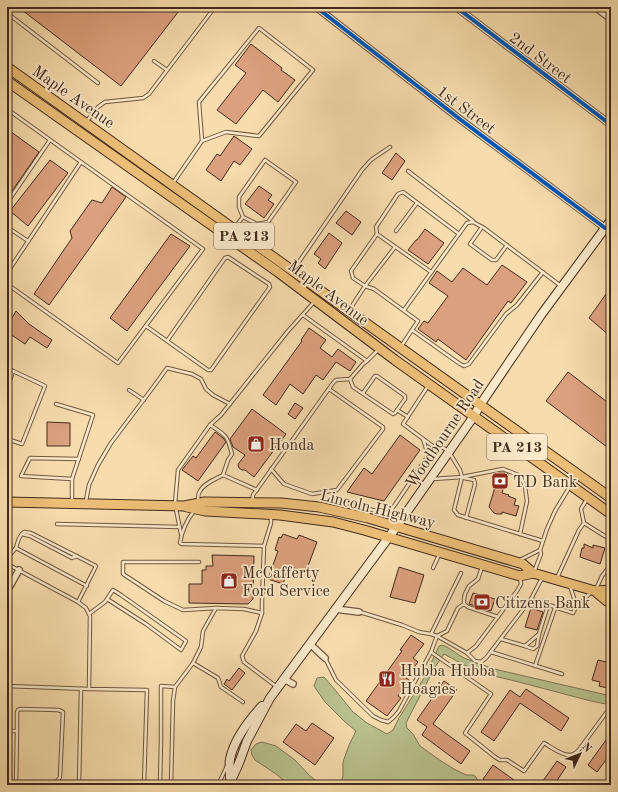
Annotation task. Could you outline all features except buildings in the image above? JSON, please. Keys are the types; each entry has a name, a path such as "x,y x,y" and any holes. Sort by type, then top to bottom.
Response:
{"main road":[{"name":"Maple Avenue","path":"7,67 611,498"},
{"name":"Maple Avenue","path":"7,81 241,246 316,300 380,349 611,514"},
{"name":"Woodbourne Road","path":"230,784 247,740 270,698 397,526 474,416 541,315 611,220"},
{"name":"Lincoln Highway","path":"7,502 180,506 197,506 205,502 252,502 281,503 319,507 352,514 371,514 397,526 523,564 533,573 593,591 611,603"},
{"name":"Lincoln Highway","path":"197,506 205,511 298,517 332,522 483,565 520,580 533,573"},
{"name":"Lincoln Highway","path":"593,591 611,590"},
{"name":"Woodbourne Road","path":"230,784 230,760 234,748 246,725 270,698"}],"street":[{"name":"1st Street","path":"316,7 321,9 461,120 605,228"},
{"name":"2nd Street","path":"456,7 611,125"},
{"path":"595,7 611,19"},
{"path":"10,586 20,570"},
{"path":"335,609 359,612"},
{"path":"310,644 325,658"},
{"path":"284,679 293,684"}],"lane":[{"path":"86,123 105,102 143,98 149,94 215,7"},
{"path":"7,13 98,83"},
{"path":"172,185 202,142 226,132 259,136 313,70 259,28 199,102 202,142"},
{"path":"154,61 167,70"},
{"path":"7,110 203,248 118,363 7,284"},
{"path":"7,203 50,140"},
{"path":"293,271 362,170 371,160 390,147"},
{"path":"265,160 296,182 268,222 257,224 243,217 239,207 239,197 265,160"},
{"path":"7,273 81,162"},
{"path":"408,171 473,222 507,245 562,287"},
{"path":"400,348 418,321 374,289 365,286 353,278 351,271 377,234 376,227 398,194 403,192 459,234"},
{"path":"396,232 417,203"},
{"path":"234,229 243,217"},
{"path":"404,310 467,223 473,222"},
{"path":"7,227 28,241"},
{"path":"482,227 470,244 486,256 492,260 496,260 507,245"},
{"path":"377,234 431,272"},
{"path":"348,311 395,246"},
{"path":"146,326 167,341 208,370 211,370 270,287 269,284 228,257 225,258 167,341"},
{"path":"412,330 464,366 469,364 506,314 518,305 543,272"},
{"path":"264,546 180,543 181,534 178,470 210,425 222,415 288,331 316,300"},
{"path":"304,314 368,361"},
{"path":"252,502 253,495 336,380 350,379 363,364 380,349"},
{"path":"7,368 45,386 22,444 7,438"},
{"path":"86,504 89,485 110,443 167,368 192,374 201,379 206,389 213,395 230,404"},
{"path":"7,389 14,371"},
{"path":"350,379 353,387 393,414 398,410 405,399 405,396 377,376 375,376 363,393"},
{"path":"429,384 403,424 434,447"},
{"path":"271,469 284,484 312,494 337,490 383,429 383,427 329,389"},
{"path":"129,390 144,400"},
{"path":"56,404 93,415 72,479 72,503"},
{"path":"398,410 408,417"},
{"path":"181,534 186,522 197,506 199,491 212,480 223,475 228,460 232,454 228,438 210,425"},
{"path":"422,439 428,456"},
{"path":"346,504 371,514 390,512 437,443 449,452 460,470 462,477 454,510 458,515 543,541"},
{"path":"72,479 21,476 30,458 79,459"},
{"path":"414,477 428,482 503,469 521,476 525,486 527,500 520,534"},
{"path":"223,475 257,490"},
{"path":"462,477 474,480 475,484 466,518"},
{"path":"533,573 541,554 540,550 547,529 555,511 571,485"},
{"path":"588,498 581,509 584,523 611,540"},
{"path":"271,515 271,523 264,546 262,613 256,630 242,656 244,662 277,688"},
{"path":"556,580 579,530 584,523"},
{"path":"57,524 180,527"},
{"path":"7,558 16,548 19,538 24,532 31,533 96,566 78,602"},
{"path":"16,548 87,586"},
{"path":"516,562 540,550"},
{"path":"433,568 440,552"},
{"path":"531,599 573,614 575,609 593,591 609,567 611,559"},
{"path":"199,562 123,562 123,574 164,601 183,610 216,608 244,609 262,613"},
{"path":"7,563 78,602 86,608 89,614 89,690"},
{"path":"464,604 465,594 469,586 478,579 483,565"},
{"path":"431,634 461,573"},
{"path":"359,612 402,625 419,632 437,636 467,653 475,661 481,662 491,652 531,599 543,576"},
{"path":"467,653 476,646 518,591 520,580"},
{"path":"569,584 574,598 573,606 575,609"},
{"path":"89,614 105,602 107,599 113,590 186,641 181,650 146,624 107,599"},
{"path":"464,604 468,607 498,617"},
{"path":"325,658 336,680 373,716 388,722 399,711 431,652 437,636 447,631 458,608 464,604"},
{"path":"501,639 533,649 537,646 548,605"},
{"path":"170,785 173,701 175,687 193,663 200,647 203,631 216,608"},
{"path":"536,666 555,608"},
{"path":"525,646 539,634"},
{"path":"431,652 491,694 465,733 495,757 500,760 508,760 524,771 544,743 556,751 568,755 574,754 578,751 609,709 611,709"},
{"path":"491,652 562,674"},
{"path":"193,663 218,678 221,687 243,702"},
{"path":"7,686 89,690 147,690 144,785"},
{"path":"160,785 161,686 175,687"},
{"path":"79,785 81,689"},
{"path":"16,785 17,712 21,709 58,710 63,712 60,777 55,785"},
{"path":"7,732 17,731"},
{"path":"218,785 230,760"}],"green space":[{"path":"442,645 464,658 494,669 611,696 611,705 477,672 444,654 435,667 406,723 407,728 413,734 420,746 454,769 466,775 473,775 476,777 480,785 340,785 343,776 343,762 356,731 325,702 314,686 317,678 324,677 353,712 367,723 387,734 393,730 424,678 439,646"},
{"path":"262,742 276,746 295,760 310,776 322,785 289,785 255,760 251,750 256,744"}],"cycle path":[{"path":"316,7 461,120 605,228"},
{"path":"456,7 611,125"}],"place":[{"name":"Honda","path":"256,444"},
{"name":"TD Bank","path":"500,481"},
{"name":"McCafferty Ford Service","path":"229,581"},
{"name":"Citizens Bank","path":"482,602"},
{"name":"Hubba Hubba Hoagies","path":"387,679"}]}
